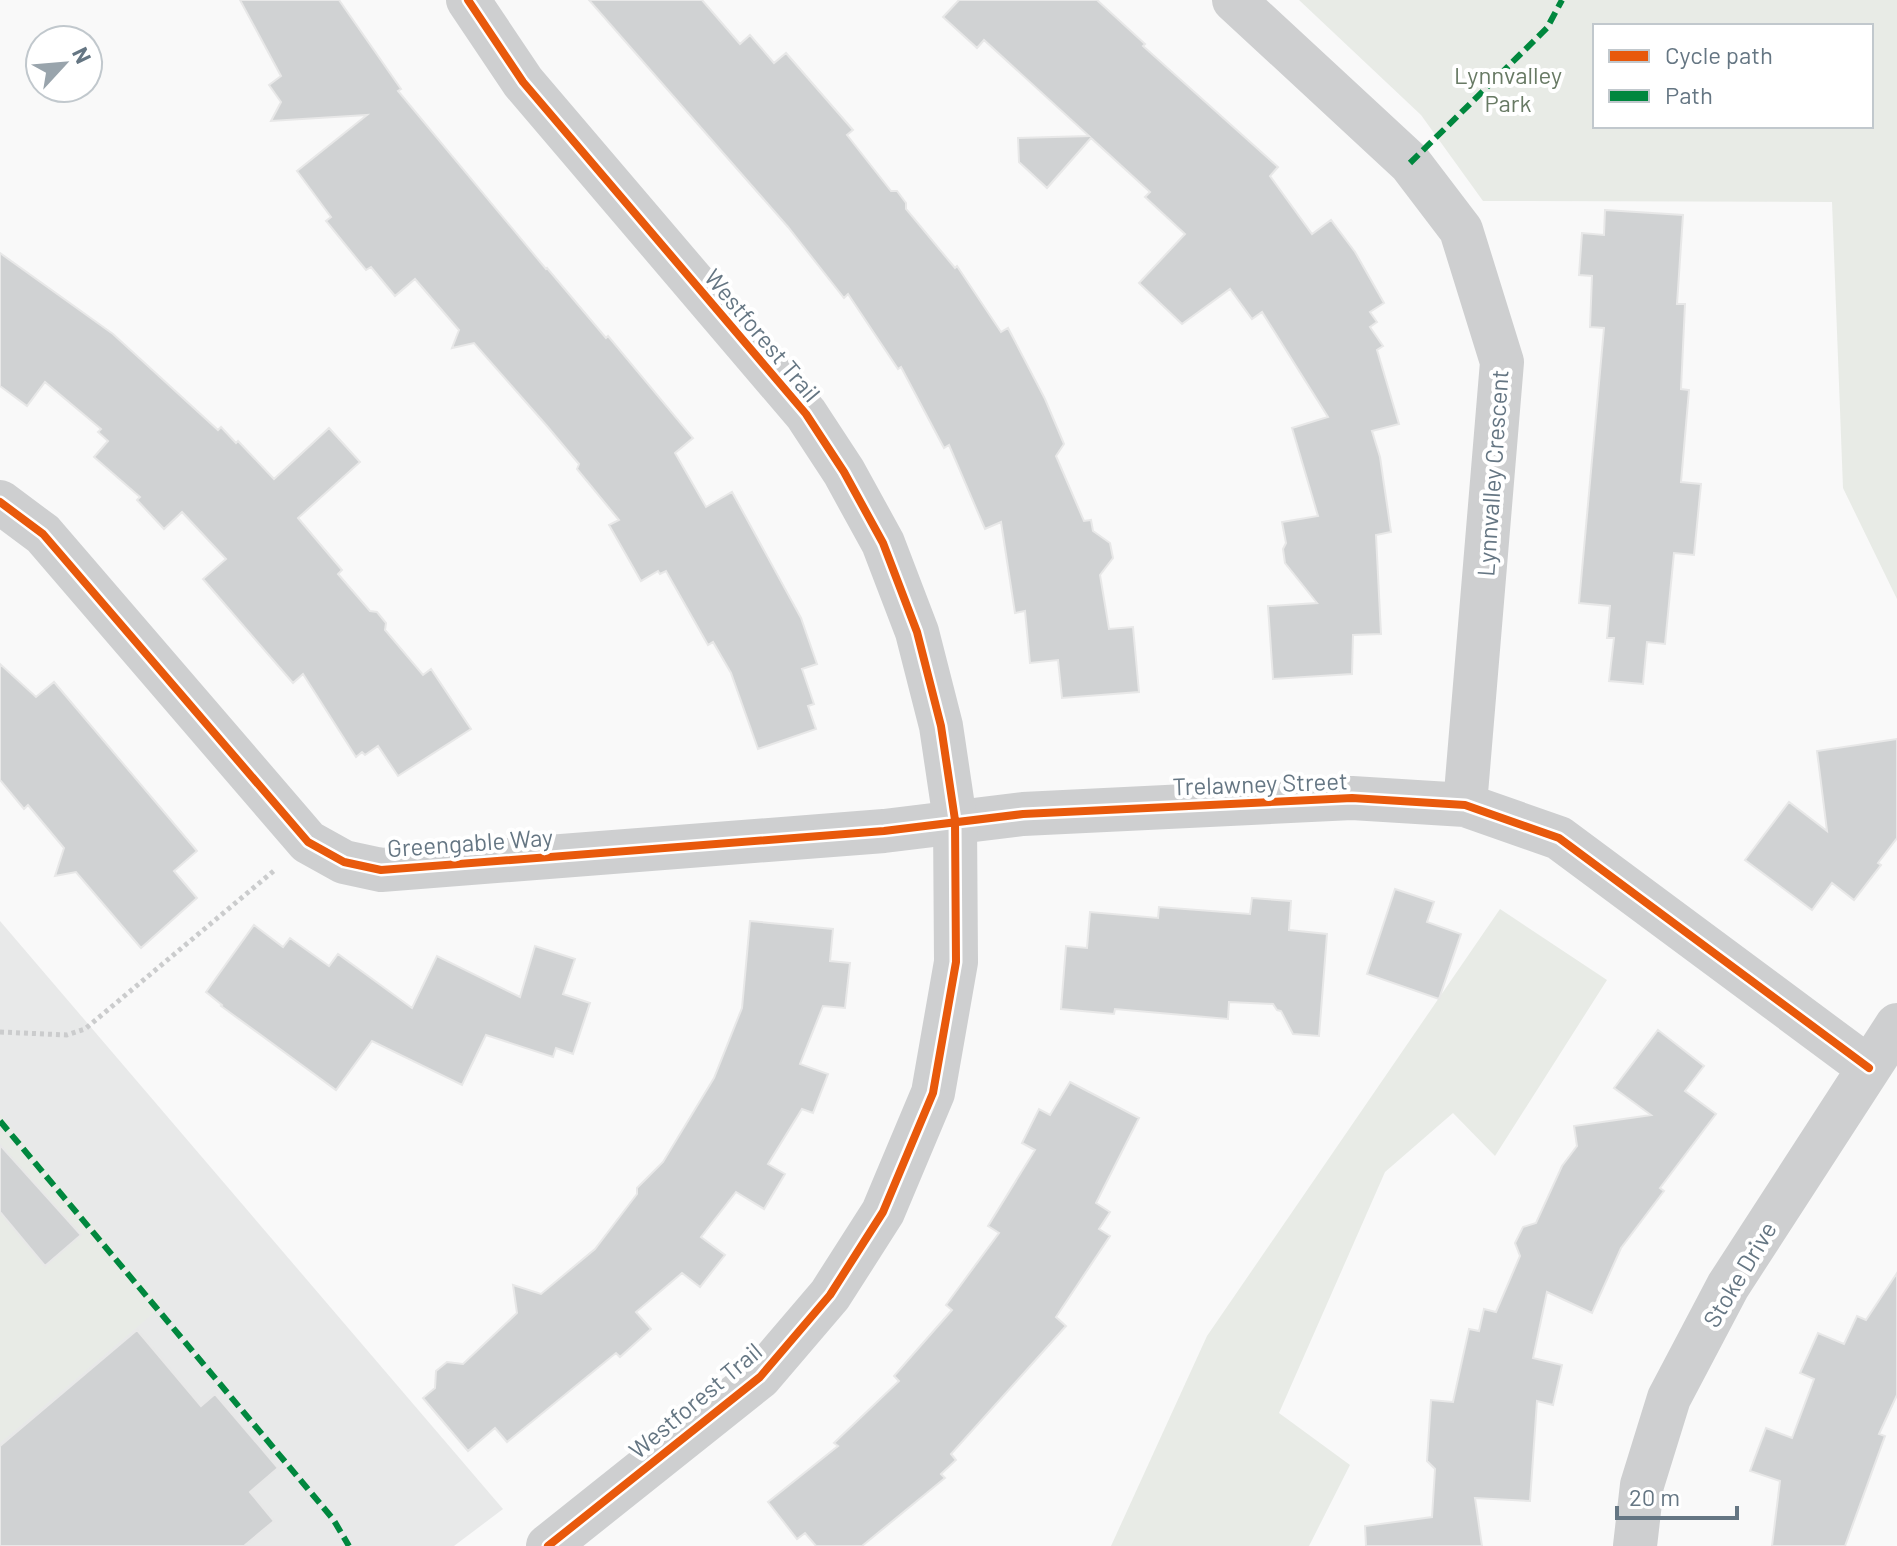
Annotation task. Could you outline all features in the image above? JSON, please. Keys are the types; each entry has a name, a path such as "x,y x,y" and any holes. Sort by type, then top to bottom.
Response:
{"street":[{"name":"Westforest Trail","path":"468,0 523,82 806,414 844,472 883,543 917,632 941,726 955,820 956,962 933,1093 883,1212 830,1295 760,1377 548,1546"},
{"name":"Lynnvalley Crescent","path":"1234,0 1410,163 1461,230 1502,362 1465,805"},
{"name":"Greengable Way","path":"0,502 43,534 308,842 344,862 381,870 884,831 955,820"},
{"name":"Trelawney Street","path":"955,820 1352,798 1465,805 1559,838 1869,1068"},
{"name":"Stoke Drive","path":"1635,1546 1642,1485 1669,1398 1728,1286 1897,1025"}],"path":[{"path":"0,1032 67,1035 85,1029 277,867"}],"shaded area":[{"path":"0,921 503,1509 454,1546 0,1546"}],"green space":[{"name":"Lynnvalley Park","path":"1299,0 1897,0 1897,599 1843,488 1832,202 1483,201 1421,115"},
{"path":"1500,909 1607,980 1495,1156 1453,1113 1385,1172 1279,1413 1350,1465 1309,1546 1111,1546 1207,1336"},
{"path":"0,1114 162,1306 0,1443"}],"building":[{"path":"240,0 339,0 401,89 398,91 546,269 606,338 608,336 693,438 675,453 706,507 732,492 801,618 817,664 802,669 814,704 808,706 816,729 758,749 731,673 713,642 708,645 666,571 660,574 658,571 641,581 609,525 619,520 577,469 579,464 474,343 452,348 459,330 415,279 395,296 371,267 366,270 326,221 331,217 297,171 367,115 271,121 281,102 269,85 281,76"},
{"path":"589,0 702,0 740,44 750,35 774,63 786,53 853,130 847,135 891,191 897,191 906,203 906,209 955,268 957,266 1001,332 1008,328 1045,399 1064,444 1056,456 1084,521 1091,520 1093,531 1110,543 1113,558 1100,575 1109,629 1133,627 1139,692 1062,698 1058,660 1030,663 1025,611 1015,613 1001,522 985,529 949,445 944,448 901,367 898,369 848,294 844,298 788,227"},
{"path":"959,0 1097,0 1145,44 1143,46 1278,167 1270,176 1312,234 1331,220 1355,252 1384,303 1370,312 1377,322 1370,327 1383,346 1377,350 1399,424 1372,431 1380,457 1391,532 1376,535 1381,634 1353,635 1352,674 1273,679 1268,606 1317,603 1285,563 1283,549 1286,543 1282,522 1318,516 1292,428 1328,417 1262,312 1252,319 1230,289 1182,324 1139,283 1185,234 1145,197 1150,192 1091,138 1047,188 1019,162 1018,138 1089,136 984,40 977,48 943,17"},
{"path":"1605,210 1683,215 1677,304 1685,304 1681,389 1689,390 1681,482 1701,484 1694,555 1674,553 1665,644 1647,642 1643,684 1609,681 1614,638 1607,638 1610,606 1579,603 1604,328 1590,327 1592,276 1579,275 1582,233 1604,235"},
{"path":"0,253 113,334 218,430 221,427 236,443 238,441 274,479 329,428 360,462 298,518 342,570 338,574 370,611 377,612 386,623 385,630 423,675 431,669 471,729 398,776 378,746 356,757 303,674 293,683 203,579 226,559 182,512 164,529 137,500 140,497 94,457 108,441 98,432 101,429 45,382 27,406 0,386"},
{"path":"0,664 36,697 54,682 197,851 174,871 197,898 141,948 76,872 55,876 64,848 28,805 24,809 0,780"},
{"path":"1897,739 1897,838 1854,900 1832,883 1812,910 1745,860 1789,802 1827,831 1817,751"},
{"path":"1395,889 1434,902 1427,922 1461,934 1439,999 1367,974"},
{"path":"1252,898 1291,901 1289,930 1327,934 1319,1036 1293,1034 1281,1011 1273,1004 1229,1002 1228,1019 1115,1009 1114,1014 1061,1009 1066,946 1087,948 1090,912 1158,918 1159,907 1250,914"},
{"path":"750,921 833,929 830,961 850,963 845,1008 823,1006 800,1064 828,1074 813,1113 802,1109 768,1164 785,1174 764,1209 736,1192 701,1237 725,1255 700,1287 682,1273 636,1312 651,1329 620,1357 616,1353 507,1442 495,1428 468,1451 423,1398 435,1388 436,1371 447,1362 463,1364 517,1313 513,1285 541,1294 595,1249 637,1194 637,1188 663,1162 714,1078 742,1008"},
{"path":"254,925 283,947 290,938 329,966 338,954 412,1008 437,956 520,997 535,946 575,959 563,994 590,1003 573,1054 556,1048 553,1057 486,1035 462,1085 372,1041 336,1090 206,992"},
{"path":"1658,1030 1704,1066 1685,1091 1716,1114 1660,1188 1664,1191 1621,1248 1592,1313 1547,1292 1533,1358 1562,1365 1553,1405 1537,1401 1530,1501 1475,1498 1482,1546 1366,1546 1365,1526 1432,1517 1435,1469 1427,1461 1431,1400 1453,1402 1469,1329 1479,1331 1484,1309 1496,1312 1520,1256 1515,1243 1523,1227 1536,1223 1562,1166 1577,1146 1574,1126 1651,1115 1614,1088"},
{"path":"1070,1082 1139,1118 1096,1203 1110,1212 1099,1229 1110,1236 1056,1317 1066,1326 951,1454 956,1460 941,1474 945,1478 862,1546 816,1546 805,1533 797,1539 768,1502 838,1446 834,1443 899,1381 894,1376 952,1310 946,1305 999,1233 988,1226 1035,1150 1022,1143 1039,1109 1050,1115"},
{"path":"0,1145 81,1235 45,1266 0,1212"},
{"path":"1897,1273 1897,1395 1879,1434 1885,1436 1845,1546 1772,1546 1780,1481 1750,1471 1766,1428 1792,1438 1814,1379 1800,1373 1818,1333 1844,1344 1857,1316 1866,1320"},
{"path":"137,1330 201,1406 215,1394 278,1468 250,1492 274,1521 244,1546 0,1546 0,1446"}],"marked path":[{"path":"1410,163 1547,28 1562,0"},
{"path":"0,1121 333,1519 349,1546"}],"cycle path":[{"path":"468,0 523,82 806,414 844,472 883,543 917,632 941,726 955,820 956,962 933,1093 883,1212 830,1295 760,1377 548,1546"},
{"path":"0,502 43,534 308,842 344,862 381,870 884,831 1023,814 1352,798 1465,805 1559,838 1869,1068"}]}
